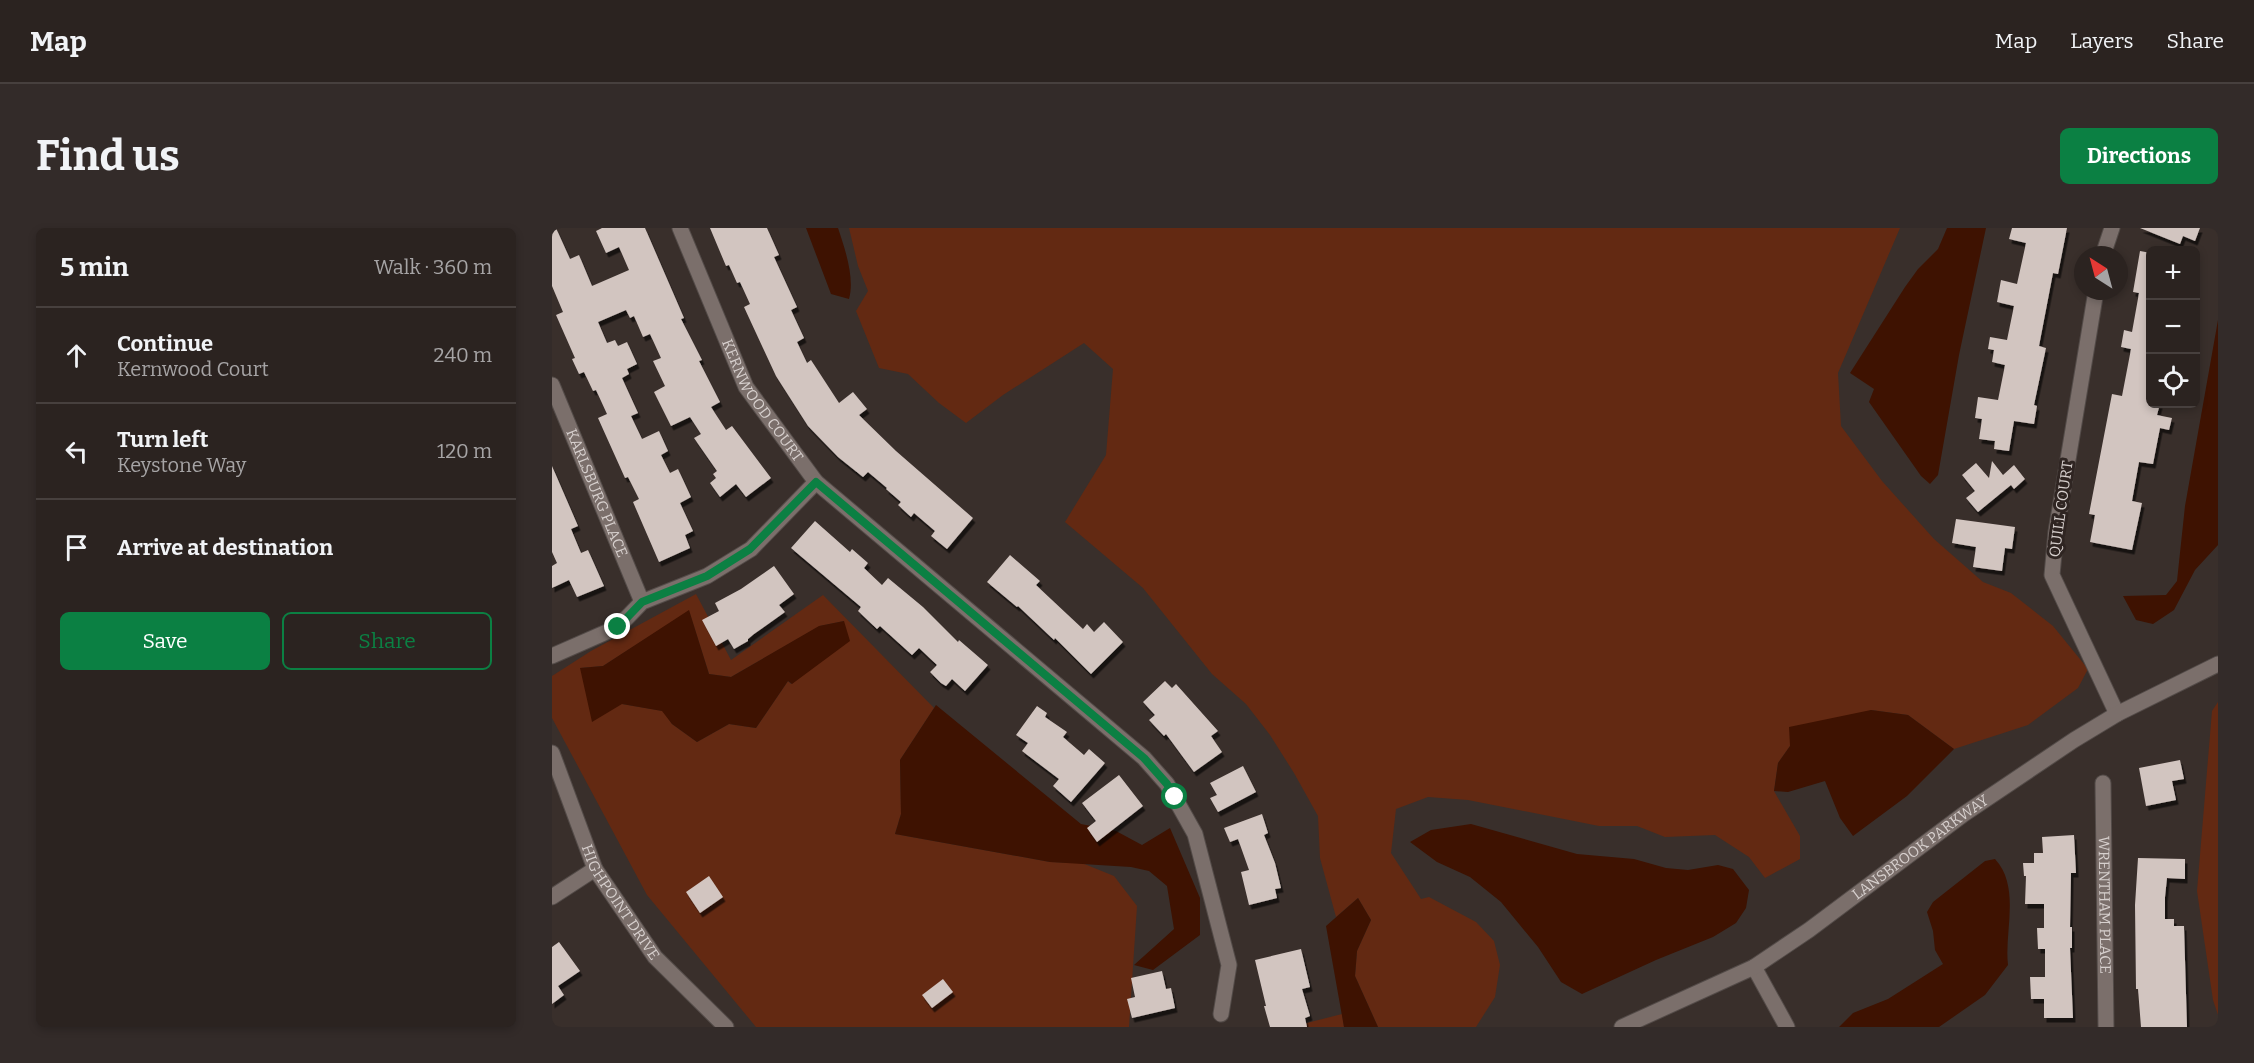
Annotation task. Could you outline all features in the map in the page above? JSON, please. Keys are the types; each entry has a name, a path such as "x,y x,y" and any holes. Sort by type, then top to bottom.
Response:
{"street":[{"name":"KERNWOOD COURT","path":"681,228 746,387 816,482 1144,758 1167,784 1195,834 1229,965 1221,1014"},
{"path":"2106,246 2112,228"},
{"name":"QUILL COURT","path":"2095,300 2056,532 2052,575 2117,714"},
{"name":"KARLSBURG PLACE","path":"552,385 642,602"},
{"path":"552,656 618,627 642,602 707,576 750,549 816,482"},
{"name":"LANSBROOK PARKWAY","path":"1622,1027 1754,967 1809,930 1964,814 2074,740 2117,714 2218,664"},
{"name":"HIGHPOINT DRIVE","path":"552,753 595,869 655,957 726,1027"},
{"name":"WRENTHAM PLACE","path":"2103,783 2106,1027"},
{"path":"552,897 595,869"},
{"path":"1754,967 1787,1027"}],"shaded area":[{"path":"806,228 838,228 850,273 849,299 831,294"},
{"path":"849,228 1900,228 1838,373 1841,426 1882,481 1934,539 1983,582 2011,593 2053,626 2088,669 2078,688 2028,725 1954,749 1908,715 1871,710 1790,746 1778,763 1774,791 1800,836 1800,859 1765,878 1749,857 1715,835 1665,837 1637,826 1599,826 1468,800 1428,797 1396,809 1391,853 1421,899 1429,897 1476,922 1494,941 1500,965 1495,997 1476,1027 1378,1027 1355,976 1357,951 1371,920 1358,898 1336,917 1320,858 1318,816 1294,773 1270,735 1246,704 1212,674 1143,588 1065,522 1106,455 1113,369 1084,343 1003,395 966,423 939,403 908,374 879,368 856,311 868,291 858,266"},
{"path":"1947,228 1986,228 1959,355 1938,475 1930,484 1921,476 1869,402 1874,389 1850,373 1905,287 1918,269 1938,249"},
{"path":"2218,320 2218,545 2195,570 2174,610 2153,624 2136,620 2123,596 2166,595 2177,581 2185,506"},
{"path":"696,594 731,660 823,595 934,708 900,760 901,814 895,834 1050,862 1082,863 1114,876 1137,906 1129,1027 756,1027 647,895 552,718 552,676 591,651","holes":["689,611 709,674 731,677 820,626 844,621 791,684 788,681 756,728 729,724 697,742 672,724 663,711 622,704 580,668 603,666"]},
{"path":"689,610 709,674 731,677 819,626 844,621 850,641 792,684 788,681 756,728 729,724 697,742 672,724 662,711 622,704 592,722 580,668 603,666"},
{"path":"2218,702 2218,1015 2213,1000 2197,891 2212,711"},
{"path":"936,705 1081,824 1116,831 1142,845 1170,828 1200,898 1200,935 1153,970 1134,965 1174,929 1167,886 1149,871 1131,867 1050,862 895,834 901,814 900,760"},
{"path":"1871,710 1908,715 1954,749 1907,796 1853,836 1840,818 1825,781 1788,792 1774,791 1778,763 1790,746 1789,727"},
{"path":"1471,824 1577,854 1634,859 1666,868 1688,870 1718,865 1733,869 1749,890 1746,908 1736,923 1713,937 1582,994 1561,982 1538,947 1501,902 1470,877 1437,862 1410,842 1431,830"},
{"path":"1995,859 2003,870 2009,896 2008,965 1985,995 1939,1027 1839,1027 1853,1013 1888,999 1943,964 1935,950 1933,931 1927,912 1933,902 1985,861"},
{"path":"1358,898 1371,920 1357,951 1355,976 1378,1027 1344,1027 1326,926"},
{"path":"1342,1014 1344,1027 1291,1027"}],"building":[{"path":"552,228 556,228 570,259 579,255 592,286 629,270 619,247 606,253 596,231 602,228 645,228 684,318 681,319 702,360 699,361 720,402 711,407 726,430 732,426 771,478 746,497 736,484 720,497 710,483 716,478 713,474 717,471 694,438 701,434 690,417 671,426 654,392 665,386 653,361 661,358 650,334 643,337 634,316 630,318 626,310 598,322 607,343 615,340 618,346 627,342 637,364 627,369 629,374 622,378 638,413 631,416 642,439 659,431 668,451 661,455 670,473 678,469 691,497 680,503 693,531 685,535 690,548 659,562 633,502 639,499 628,477 625,478 598,418 607,414 596,390 593,391 584,372 579,374 572,359 575,358 556,315 563,312 552,286"},
{"path":"710,228 767,228 779,255 774,257 797,307 791,310 804,338 797,342 807,363 811,360 839,403 853,392 867,409 859,415 896,451 973,518 947,549 931,536 935,531 914,513 911,517 898,505 901,502 887,488 868,472 863,477 838,457 808,426 776,376 744,307 750,304 740,282 737,283 729,265 726,266"},
{"path":"2012,228 2067,228 2058,274 2053,273 2039,346 2046,348 2034,405 2037,406 2034,424 2014,421 2009,451 1994,449 1995,441 1979,439 1982,419 1975,418 1978,397 1998,400 2005,365 1992,362 1994,350 1988,349 1990,337 2007,340 2014,306 1997,302 2001,280 2017,284 2026,243 2009,239"},
{"path":"2140,228 2200,228 2195,241 2183,236 2180,244"},
{"path":"2140,251 2146,252 2146,408 2159,408 2157,415 2172,418 2169,430 2160,428 2153,464 2139,462 2132,501 2142,503 2132,550 2090,542 2095,515 2089,514 2112,394 2122,396 2131,349 2121,347 2124,330 2132,332 2139,293 2133,292"},
{"path":"1992,461 2003,475 2014,465 2025,479 2014,489 2011,485 1978,512 1966,498 1975,491 1962,475 1976,463 1989,478"},
{"path":"552,466 578,526 571,529 581,553 588,550 604,586 577,597 569,580 552,588 552,566 557,563 552,552"},
{"path":"1956,519 2015,527 2012,549 2005,548 2002,571 1973,567 1976,547 1952,543"},
{"path":"815,521 850,552 852,549 868,563 864,568 882,585 888,578 923,607 958,642 959,640 988,665 965,691 952,679 946,686 941,683 930,672 937,665 919,648 912,655 880,626 877,629 858,611 861,607 791,548"},
{"path":"1010,555 1040,581 1036,585 1083,629 1087,624 1094,632 1104,622 1123,642 1091,674 1055,638 1054,640 1018,606 987,582"},
{"path":"774,566 794,594 779,605 785,612 734,649 728,639 716,646 702,620 719,611 715,603 741,589"},
{"path":"1165,681 1172,688 1176,684 1218,731 1211,736 1222,752 1194,772 1166,734 1164,736 1149,720 1155,715 1143,702"},
{"path":"1037,706 1047,713 1045,717 1067,732 1063,737 1084,755 1089,749 1105,763 1071,802 1053,786 1059,779 1022,751 1028,743 1016,735"},
{"path":"2180,760 2184,779 2172,781 2176,800 2146,806 2139,768"},
{"path":"1243,766 1256,792 1218,812 1210,798 1217,795 1210,783"},
{"path":"1119,775 1143,806 1097,842 1087,828 1096,821 1082,803"},
{"path":"1262,814 1268,833 1264,835 1275,863 1281,888 1275,889 1277,898 1249,905 1241,872 1249,870 1238,839 1230,842 1224,828"},
{"path":"2074,835 2076,873 2071,873 2070,927 2072,927 2072,948 2070,948 2073,1018 2044,1018 2044,999 2031,999 2030,977 2045,977 2045,949 2038,949 2037,928 2044,928 2044,904 2025,904 2026,876 2024,876 2023,863 2034,863 2034,853 2043,853 2042,837"},
{"path":"2138,858 2185,859 2185,879 2167,878 2165,919 2174,919 2174,926 2184,926 2187,1027 2141,1027 2138,989 2136,989 2135,905"},
{"path":"709,876 723,897 700,913 686,892"},
{"path":"559,942 580,971 558,986 564,995 552,1004 552,947"},
{"path":"1301,949 1310,987 1302,989 1310,1016 1305,1018 1307,1027 1270,1027 1255,960"},
{"path":"1162,971 1166,989 1171,988 1175,1008 1132,1018 1127,999 1135,997 1131,978"},
{"path":"943,979 953,992 932,1008 922,995"}],"route":[{"path":"618,627 642,602 707,576 750,549 816,482 1144,758 1167,784 1175,797"}]}
